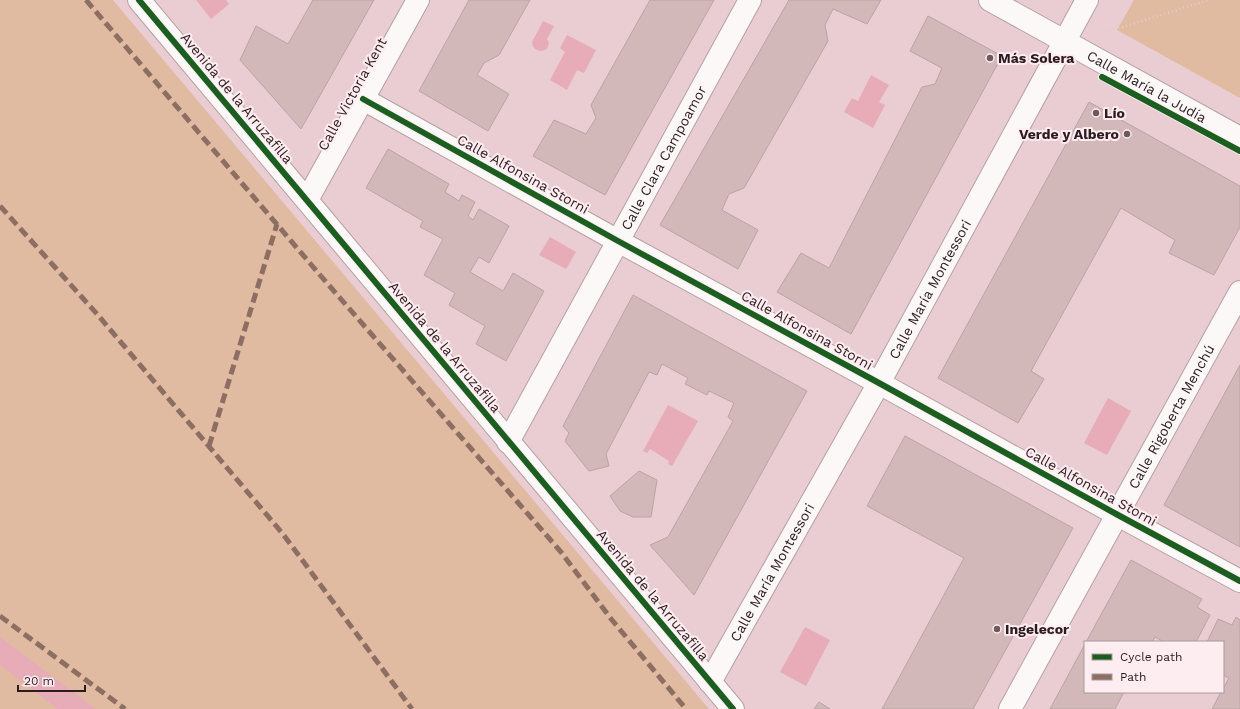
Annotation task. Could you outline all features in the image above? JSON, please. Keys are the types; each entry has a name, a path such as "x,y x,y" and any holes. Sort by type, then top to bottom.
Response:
{"street":[{"name":"Calle Victoria Kent","path":"307,200 418,0"},
{"name":"Calle Clara Campoamor","path":"508,442 750,0"},
{"name":"Calle María la Judía","path":"990,0 1240,138"},
{"name":"Calle María Montessori","path":"710,682 879,383 1087,0"},
{"name":"Avenida de la Arruzafilla","path":"142,1 508,442 733,709"},
{"name":"Calle Alfonsina Storni","path":"363,99 618,241 1240,581"},
{"name":"Calle Rigoberta Menchú","path":"1010,709 1240,292"}],"path":[{"path":"1107,32 1209,0"}],"shaded area":[{"path":"0,0 113,0 709,709 0,709"},
{"path":"196,0 226,0 229,4 211,19"},
{"path":"1134,0 1240,0 1240,98 1117,30"},
{"path":"543,21 554,26 547,39 549,43 547,49 540,51 533,47 532,42"},
{"path":"567,35 596,50 584,73 577,70 567,90 550,80 565,52 560,48"},
{"path":"871,75 889,85 879,102 885,105 873,128 844,112 852,98 858,101"},
{"path":"550,237 576,252 566,269 539,255"},
{"path":"1108,398 1131,411 1107,455 1084,443"},
{"path":"668,405 698,421 672,466 668,464 669,461 650,449 647,453 643,451"},
{"path":"805,627 830,640 806,686 780,672"},
{"path":"0,637 96,709 58,709 0,665"}],"building":[{"path":"313,0 374,0 301,129 240,60 256,26 288,44"},
{"path":"469,0 530,0 499,55 484,63 477,75 509,94 488,131 419,91"},
{"path":"650,0 714,0 605,195 533,156 554,120 586,134 596,118 591,105"},
{"path":"789,0 881,0 867,24 833,9 825,25 828,41 744,188 729,194 722,210 758,230 738,269 660,225"},
{"path":"928,16 1002,56 851,334 777,292 801,253 829,268 922,87 935,84 942,68 910,51"},
{"path":"1089,102 1240,186 1240,227 1214,275 1169,253 1175,240 1121,208 1031,371 1044,379 1018,423 938,378"},
{"path":"388,149 449,184 445,192 459,201 462,195 475,202 468,216 473,220 479,209 509,226 489,263 479,257 470,272 503,291 513,273 544,291 506,361 476,344 485,326 449,305 455,293 424,275 443,239 420,227 423,221 366,188"},
{"path":"633,295 807,391 694,595 650,545 668,537 733,421 728,417 734,403 709,391 707,395 685,384 688,378 662,364 657,375 649,372 606,454 609,466 589,471 565,441 569,433 563,426"},
{"path":"1240,365 1240,547 1164,505"},
{"path":"905,436 1073,528 973,709 882,709 964,558 867,506"},
{"path":"639,471 657,480 651,517 633,517 620,511 610,496"},
{"path":"1131,560 1202,599 1197,607 1210,615 1197,641 1162,641 1155,637 1153,641 1087,641"},
{"path":"1236,617 1240,620 1240,709 1212,709 1220,693 1224,693 1224,687 1229,678 1224,676 1224,641 1207,641 1218,619 1232,625"},
{"path":"1084,646 1084,693 1123,693 1115,709 1050,709"},
{"path":"819,702 830,709 814,709"}],"marked path":[{"path":"86,0 320,275 561,552 612,620 686,709"},
{"path":"0,206 97,314 283,534 412,709"},
{"path":"209,446 277,224"},
{"path":"0,616 125,709"}],"cycle path":[{"path":"139,0 733,709"},
{"path":"1102,77 1240,151"},
{"path":"363,99 618,241 1240,581"}],"place":[{"name":"Más Solera","path":"990,58"},
{"name":"Lío","path":"1096,113"},
{"name":"Verde y Albero","path":"1127,134"},
{"name":"Ingelecor","path":"997,629"}]}
